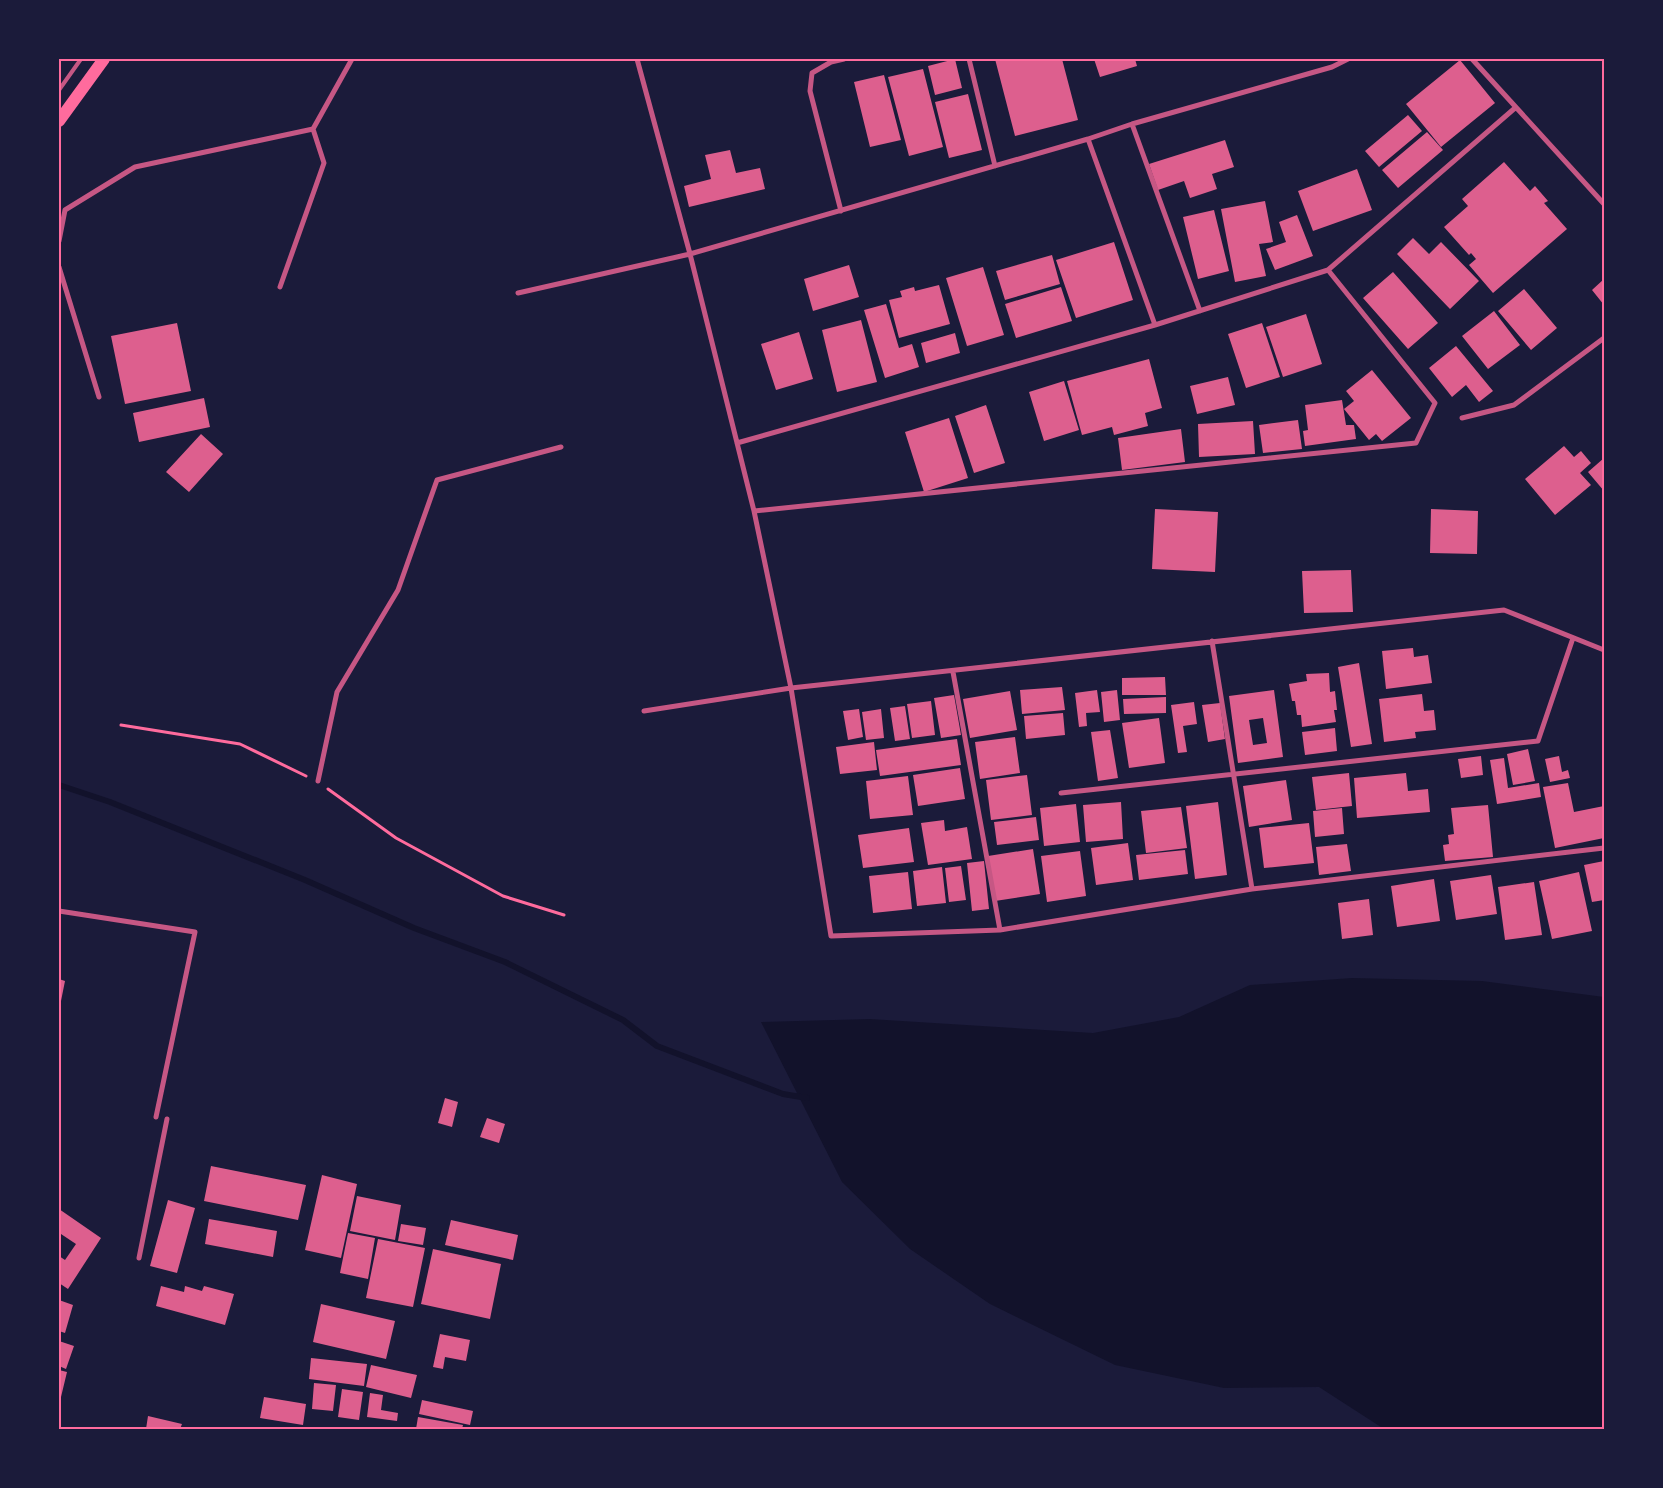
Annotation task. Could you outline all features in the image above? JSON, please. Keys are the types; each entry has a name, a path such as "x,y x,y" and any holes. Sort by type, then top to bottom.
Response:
{"main road":[{"path":"59,121 104,59"}],"street":[{"path":"280,287 324,163 313,129 352,59"},
{"path":"637,59 690,254 754,511 791,688 831,936 1000,930 1252,889 1604,848"},
{"path":"841,211 810,90 812,73 831,62 844,59"},
{"path":"969,59 995,166"},
{"path":"518,293 690,254 1088,139 1132,124 1332,68 1348,59"},
{"path":"1472,59 1604,204"},
{"path":"736,443 1155,325 1328,270 1515,108"},
{"path":"1132,124 1200,311"},
{"path":"59,241 65,210 135,167 313,129"},
{"path":"1088,139 1155,325"},
{"path":"59,267 98,397"},
{"path":"754,511 1416,443 1436,404 1328,270"},
{"path":"1462,418 1514,405 1604,338"},
{"path":"318,781 337,692 398,590 437,480 561,447"},
{"path":"644,711 791,688 953,672 1212,641 1504,610 1604,650"},
{"path":"1061,793 1538,741 1573,638"},
{"path":"1212,641 1252,889"},
{"path":"953,672 1000,930"},
{"path":"59,910 195,932 156,1117"},
{"path":"140,1258 167,1119"}],"lane":[{"path":"59,90 81,59"}],"path":[{"path":"121,725 240,744 318,781 396,838 503,896 564,915"}],"shaded area":[{"path":"1352,978 1482,981 1604,997 1604,1429 1384,1429 1319,1387 1224,1388 1115,1365 990,1304 910,1249 842,1182 761,1022 870,1019 1093,1033 1179,1017 1250,985"}],"building":[{"path":"955,59 962,88 935,95 928,66"},
{"path":"995,59 1062,59 1078,120 1015,136"},
{"path":"1094,59 1135,59 1137,66 1100,77"},
{"path":"1460,60 1495,103 1441,147 1406,104"},
{"path":"923,69 943,147 909,156 888,77"},
{"path":"884,75 901,140 870,147 854,82"},
{"path":"968,94 982,150 949,158 935,102"},
{"path":"1408,115 1422,131 1379,167 1365,151"},
{"path":"1427,132 1443,150 1398,188 1382,170"},
{"path":"1225,140 1234,167 1212,174 1217,189 1190,198 1184,181 1158,190 1149,164"},
{"path":"730,150 736,173 760,168 765,189 689,207 684,186 711,179 705,155"},
{"path":"1504,162 1530,191 1535,186 1548,201 1544,203 1567,229 1493,293 1469,265 1476,259 1471,253 1469,255 1444,227 1468,206 1462,199"},
{"path":"1357,169 1372,210 1313,231 1298,191"},
{"path":"1265,201 1273,242 1259,244 1266,276 1235,282 1221,209"},
{"path":"1214,210 1229,271 1198,279 1183,217"},
{"path":"1297,215 1313,256 1275,270 1266,249 1286,242 1279,222"},
{"path":"1413,238 1429,254 1441,242 1479,281 1450,309 1397,254"},
{"path":"1114,242 1133,300 1076,318 1056,260"},
{"path":"1052,255 1060,284 1005,300 996,271"},
{"path":"849,265 859,297 813,311 804,279"},
{"path":"983,267 1004,335 967,346 946,278"},
{"path":"1393,272 1438,323 1408,349 1363,298"},
{"path":"1604,279 1604,305 1592,290"},
{"path":"939,285 950,324 899,338 889,300 902,297 900,291 914,287 915,291"},
{"path":"1061,287 1072,321 1016,338 1005,304"},
{"path":"1524,289 1557,328 1531,350 1498,311"},
{"path":"886,304 899,348 912,344 919,367 885,378 864,310"},
{"path":"1494,311 1520,345 1488,369 1462,336"},
{"path":"1306,314 1322,364 1283,377 1266,327"},
{"path":"861,320 877,382 837,392 822,330"},
{"path":"177,323 191,391 125,404 111,336"},
{"path":"1262,323 1280,377 1246,388 1228,334"},
{"path":"799,332 813,379 776,390 761,344"},
{"path":"955,333 960,353 926,363 921,343"},
{"path":"1456,346 1493,391 1479,402 1466,385 1452,397 1429,368"},
{"path":"1149,359 1162,408 1145,413 1148,426 1114,435 1112,427 1082,435 1067,381"},
{"path":"1372,370 1411,418 1382,441 1376,434 1369,440 1344,409 1354,401 1346,391"},
{"path":"1228,377 1235,405 1197,414 1190,386"},
{"path":"1064,381 1079,430 1044,441 1029,392"},
{"path":"204,398 210,427 139,442 133,413"},
{"path":"1342,400 1346,425 1354,425 1356,439 1305,446 1303,431 1308,430 1305,405"},
{"path":"986,405 1005,463 974,473 955,416"},
{"path":"949,418 968,478 924,492 905,432"},
{"path":"1298,420 1302,449 1263,453 1259,425"},
{"path":"1253,421 1255,454 1199,457 1198,424"},
{"path":"1181,429 1185,462 1122,470 1118,438"},
{"path":"201,434 223,454 189,492 166,472"},
{"path":"1564,446 1574,457 1581,451 1591,463 1580,473 1591,485 1555,515 1525,479"},
{"path":"1604,458 1604,491 1588,472"},
{"path":"1155,509 1218,512 1215,572 1152,569"},
{"path":"1431,509 1478,511 1477,554 1430,553"},
{"path":"1351,570 1353,612 1304,613 1302,571"},
{"path":"1413,648 1414,657 1428,655 1432,683 1386,689 1382,651"},
{"path":"1359,663 1372,744 1351,747 1338,667"},
{"path":"1329,673 1330,692 1335,691 1337,710 1334,710 1336,722 1302,727 1301,715 1297,715 1295,701 1292,701 1289,684 1307,681 1306,674"},
{"path":"1165,677 1166,695 1122,695 1122,678"},
{"path":"1062,687 1065,710 1022,714 1020,690"},
{"path":"1097,690 1100,712 1086,713 1087,726 1079,727 1075,693"},
{"path":"1117,690 1120,720 1104,722 1101,692"},
{"path":"1274,690 1283,757 1238,763 1229,696","holes":["1263,718 1267,743 1253,745 1249,720"]},
{"path":"1010,691 1017,730 970,738 963,699"},
{"path":"1422,694 1424,711 1434,710 1436,730 1415,732 1416,738 1384,742 1379,699"},
{"path":"954,695 961,735 941,738 934,698"},
{"path":"1166,697 1166,713 1124,714 1123,699"},
{"path":"931,701 935,735 912,738 907,704"},
{"path":"1194,702 1197,724 1183,726 1187,752 1178,753 1171,705"},
{"path":"1220,703 1225,739 1208,742 1202,705"},
{"path":"905,706 910,739 895,741 890,708"},
{"path":"859,709 863,737 848,740 843,711"},
{"path":"881,709 884,738 866,740 862,712"},
{"path":"1063,713 1065,735 1026,739 1024,716"},
{"path":"1159,718 1165,763 1129,768 1122,723"},
{"path":"1335,728 1337,751 1305,755 1302,732"},
{"path":"1110,730 1118,778 1098,781 1091,732"},
{"path":"1015,737 1020,773 980,779 975,742"},
{"path":"957,739 961,765 880,776 876,750"},
{"path":"874,742 877,770 840,774 836,747"},
{"path":"1528,749 1535,781 1513,785 1507,754"},
{"path":"1481,756 1483,775 1461,778 1458,759"},
{"path":"1559,756 1562,772 1568,770 1570,778 1550,782 1545,759"},
{"path":"1504,758 1508,788 1539,783 1541,797 1497,804 1490,760"},
{"path":"960,768 965,799 918,806 913,775"},
{"path":"1349,773 1352,806 1316,810 1312,777"},
{"path":"1406,773 1408,791 1428,789 1430,812 1357,818 1354,778"},
{"path":"1027,775 1032,815 991,820 986,780"},
{"path":"908,776 913,815 870,819 866,781"},
{"path":"1286,780 1292,820 1249,827 1243,786"},
{"path":"1568,783 1574,812 1604,806 1604,838 1555,848 1543,787"},
{"path":"1121,802 1123,839 1086,842 1083,805"},
{"path":"1218,802 1227,875 1195,879 1186,806"},
{"path":"1076,804 1080,842 1044,846 1040,808"},
{"path":"1488,805 1493,857 1445,861 1443,845 1449,844 1448,835 1454,834 1451,808"},
{"path":"1181,807 1187,848 1146,853 1141,811"},
{"path":"1342,808 1344,834 1315,837 1313,811"},
{"path":"1036,817 1039,840 997,845 994,822"},
{"path":"944,820 945,831 967,827 972,859 928,865 921,823"},
{"path":"1309,823 1314,863 1264,868 1259,828"},
{"path":"909,828 914,862 863,868 858,835"},
{"path":"1128,843 1133,880 1096,885 1091,848"},
{"path":"1347,844 1351,871 1319,875 1316,847"},
{"path":"1033,849 1040,894 995,901 988,856"},
{"path":"1185,850 1188,874 1139,880 1136,855"},
{"path":"1080,851 1086,896 1047,902 1041,856"},
{"path":"984,861 989,909 972,911 967,863"},
{"path":"1604,861 1604,900 1592,902 1584,865"},
{"path":"961,866 966,900 949,902 945,868"},
{"path":"942,867 946,903 917,906 913,871"},
{"path":"908,872 912,909 873,913 869,876"},
{"path":"1579,872 1592,931 1552,939 1539,881"},
{"path":"1491,875 1497,914 1456,920 1450,881"},
{"path":"1434,879 1440,921 1397,927 1391,886"},
{"path":"1534,882 1542,935 1505,940 1498,887"},
{"path":"1369,899 1373,935 1342,939 1338,903"},
{"path":"59,979 65,981 60,1006 59,1006"},
{"path":"445,1098 458,1102 452,1127 438,1123"},
{"path":"487,1118 505,1124 499,1143 480,1137"},
{"path":"211,1166 306,1185 298,1220 204,1201"},
{"path":"322,1175 357,1184 341,1258 305,1250"},
{"path":"357,1196 401,1205 395,1240 350,1231"},
{"path":"168,1200 195,1208 177,1273 150,1266"},
{"path":"59,1209 101,1238 68,1289 59,1283 59,1256 65,1260 76,1244 61,1234 59,1238"},
{"path":"209,1219 277,1231 273,1257 205,1244"},
{"path":"451,1220 518,1235 513,1260 445,1245"},
{"path":"401,1224 426,1228 423,1245 398,1241"},
{"path":"348,1233 375,1238 368,1279 340,1273"},
{"path":"378,1239 425,1248 413,1307 366,1298"},
{"path":"433,1249 501,1264 490,1319 421,1304"},
{"path":"161,1286 184,1292 185,1286 202,1291 204,1286 234,1294 225,1325 156,1306"},
{"path":"59,1300 73,1305 65,1333 59,1331"},
{"path":"321,1304 395,1321 386,1359 313,1342"},
{"path":"440,1334 470,1340 466,1361 445,1357 443,1369 433,1367"},
{"path":"59,1341 74,1346 66,1369 59,1366"},
{"path":"311,1358 367,1364 364,1386 309,1379"},
{"path":"371,1365 417,1375 411,1398 366,1387"},
{"path":"59,1370 67,1372 61,1397 59,1396"},
{"path":"314,1383 336,1385 333,1411 312,1409"},
{"path":"342,1389 363,1392 359,1420 338,1417"},
{"path":"370,1393 383,1395 381,1410 398,1413 397,1421 367,1417"},
{"path":"264,1397 306,1404 303,1425 260,1418"},
{"path":"422,1400 473,1411 470,1425 419,1414"},
{"path":"148,1416 182,1424 180,1429 146,1429"},
{"path":"418,1417 463,1425 462,1429 416,1429"}],"waterway":[{"path":"59,785 110,802 305,880 414,928 505,962 623,1020 657,1046 783,1094 807,1098"}]}
